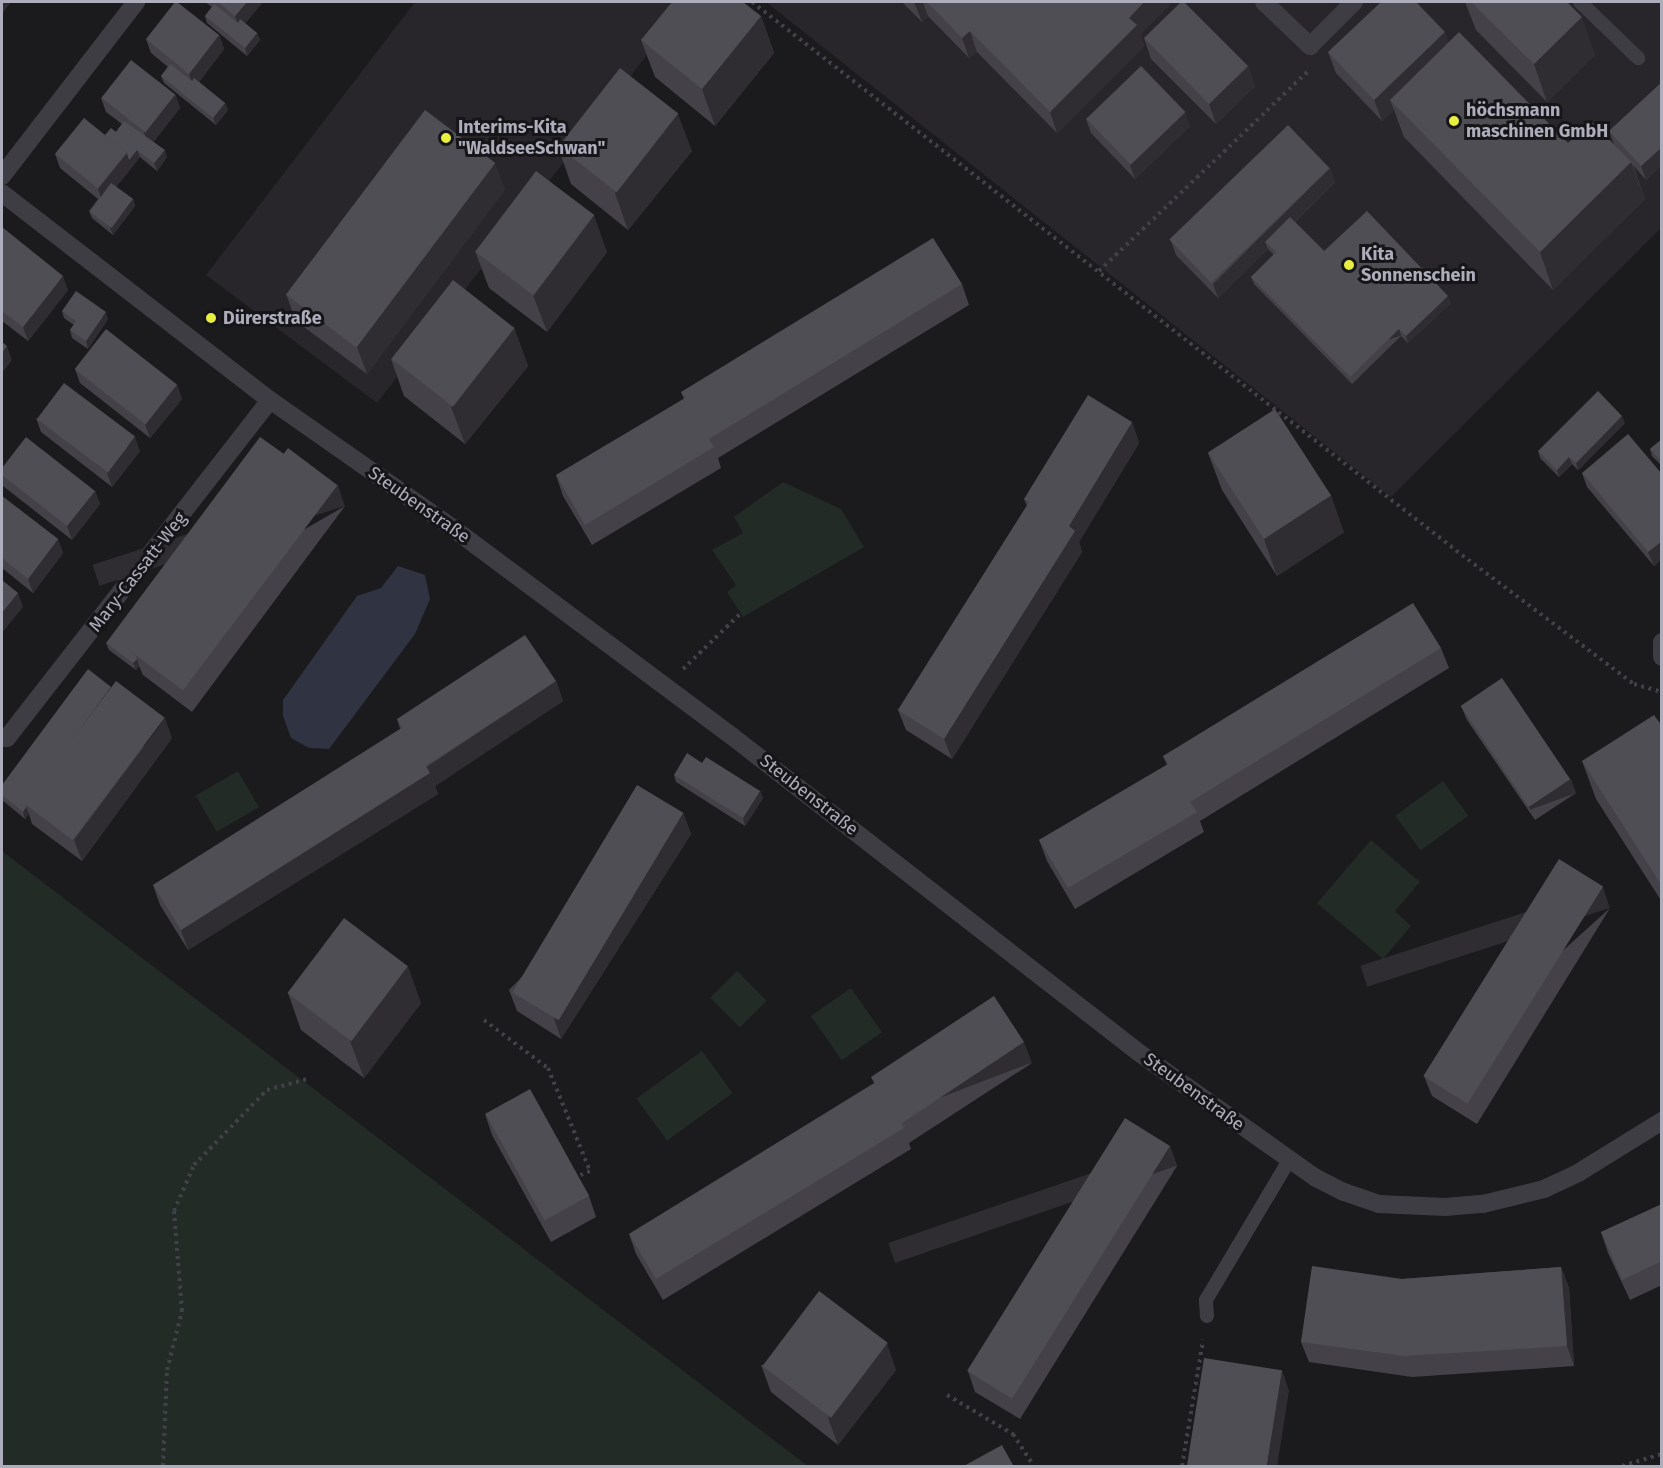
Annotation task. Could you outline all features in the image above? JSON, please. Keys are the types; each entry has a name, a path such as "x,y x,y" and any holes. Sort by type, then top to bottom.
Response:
{"street":[{"path":"2,176 136,2"},
{"path":"1264,2 1310,46 1354,2"},
{"name":"Steubenstraße","path":"2,194 270,400 446,523 666,687 923,883 1138,1052 1289,1160 1344,1192 1378,1204 1445,1207 1483,1204 1534,1192 1578,1173 1662,1121"},
{"name":"Mary-Cassatt-Weg","path":"2,738 7,738 270,400"},
{"path":"1662,642 1662,657"}],"lane":[{"path":"1580,2 1638,58"},
{"path":"1207,1317 1206,1300 1289,1160"}],"path":[{"path":"753,2 1462,555 1634,684 1662,693"},
{"path":"1100,271 1310,69 1310,46"},
{"path":"666,687 741,613"},
{"path":"484,1020 548,1068 590,1171 576,1177"},
{"path":"163,1467 167,1370 182,1311 174,1211 194,1165 267,1090 307,1080"},
{"path":"1182,1467 1207,1317"},
{"path":"947,1395 1012,1434 1034,1467"},
{"path":"1622,1467 1662,1454"}],"shaded area":[{"name":"Interims-Kita \"WaldseeSchwan\"","path":"415,2 688,2 377,403 206,275"},
{"path":"766,2 1661,2 1661,228 1391,497"},
{"path":"783,482 841,509 864,547 743,617 727,592 736,585 712,550 743,533 734,517"},
{"path":"238,771 259,807 217,832 196,795"},
{"path":"1443,781 1468,816 1421,850 1395,816"},
{"path":"1371,840 1420,882 1395,911 1411,926 1383,959 1317,903"},
{"path":"2,851 808,1466 2,1466"},
{"path":"737,971 767,1001 740,1028 710,998"},
{"path":"851,988 882,1032 842,1060 811,1016"},
{"path":"702,1051 733,1093 667,1141 636,1099"}],"water":[{"path":"398,566 425,575 430,599 415,634 329,749 309,748 291,738 283,716 283,700 357,596 381,588"}],"building":[{"path":"175,2 219,35 189,74 146,39"},
{"path":"218,2 247,2 235,16"},
{"path":"672,2 743,2 761,16 702,89 641,40"},
{"path":"927,2 1144,2 1129,18 1137,25 1050,112 970,31 962,38"},
{"path":"1181,2 1184,2 1248,66 1209,104 1144,38"},
{"path":"1381,2 1416,2 1445,32 1374,100 1328,52"},
{"path":"1471,2 1567,2 1582,17 1534,64"},
{"path":"214,4 238,23 240,19 257,33 245,48 205,16"},
{"path":"1459,32 1568,143 1591,121 1631,162 1540,252 1390,100"},
{"path":"131,60 175,94 146,132 101,98"},
{"path":"170,64 192,81 194,78 225,103 213,118 161,76"},
{"path":"1141,66 1185,112 1131,165 1086,119"},
{"path":"620,68 678,114 617,192 558,147"},
{"path":"1662,82 1662,147 1641,166 1609,131"},
{"path":"425,110 495,163 356,347 286,294"},
{"path":"84,118 127,153 98,188 55,154"},
{"path":"124,121 165,150 154,163 137,150 129,160 127,153 105,135 111,128 116,132"},
{"path":"1288,125 1330,168 1211,283 1169,240"},
{"path":"536,171 594,215 534,296 475,252"},
{"path":"111,183 133,199 112,228 90,212"},
{"path":"1367,211 1448,296 1406,336 1399,329 1350,377 1251,277 1276,252 1265,242 1290,217 1324,251"},
{"path":"2,227 63,276 23,327 2,311"},
{"path":"933,238 962,284 709,439 714,447 585,525 556,475 685,398 681,392"},
{"path":"453,280 514,328 453,407 391,359"},
{"path":"76,291 106,312 86,341 70,330 76,321 62,311"},
{"path":"106,329 177,384 146,425 75,369"},
{"path":"2,342 7,346 2,353"},
{"path":"64,383 135,437 108,473 37,419"},
{"path":"1598,391 1622,416 1576,463 1569,457 1557,470 1538,451"},
{"path":"1088,395 1132,422 1069,526 1075,531 944,739 898,710 1029,502 1024,499"},
{"path":"1275,409 1331,495 1264,539 1208,453"},
{"path":"1628,434 1662,474 1662,541 1648,552 1582,473"},
{"path":"26,437 95,491 67,526 2,475 2,468"},
{"path":"260,437 284,454 135,655 137,659 133,663 106,643"},
{"path":"1662,439 1662,462 1650,449"},
{"path":"288,448 338,485 183,691 133,653"},
{"path":"2,496 58,539 28,579 2,558"},
{"path":"2,580 18,593 2,613"},
{"path":"1413,603 1441,648 1190,802 1197,812 1068,888 1039,840 1168,764 1163,756"},
{"path":"525,635 556,681 426,766 430,773 181,930 153,885 402,728 397,719"},
{"path":"88,669 111,687 25,804 23,812 2,795 2,785"},
{"path":"1502,678 1570,779 1529,807 1461,706"},
{"path":"116,681 165,718 73,840 24,803"},
{"path":"1654,715 1662,726 1662,886 1582,761"},
{"path":"687,753 702,763 706,757 760,791 743,818 674,775"},
{"path":"637,785 683,813 559,1020 512,992"},
{"path":"1559,859 1603,887 1467,1104 1423,1076"},
{"path":"344,918 408,966 351,1041 287,993"},
{"path":"994,996 1024,1042 902,1123 904,1128 656,1279 629,1234 875,1083 871,1077"},
{"path":"530,1089 589,1196 545,1220 485,1114"},
{"path":"1125,1118 1170,1146 1012,1399 967,1371"},
{"path":"1662,1204 1662,1261 1622,1280 1601,1232"},
{"path":"1312,1266 1402,1279 1561,1267 1567,1346 1404,1356 1301,1342"},
{"path":"819,1291 888,1343 831,1418 762,1366"},
{"path":"1204,1358 1282,1370 1267,1466 1187,1466"},
{"path":"1002,1445 1014,1467 962,1467"}],"place":[{"name":"höchsmann maschinen GmbH","path":"1454,121"},
{"name":"Interims-Kita \"WaldseeSchwan\"","path":"446,138"},
{"name":"Kita Sonnenschein","path":"1349,265"},
{"name":"Dürerstraße","path":"211,318"}]}
